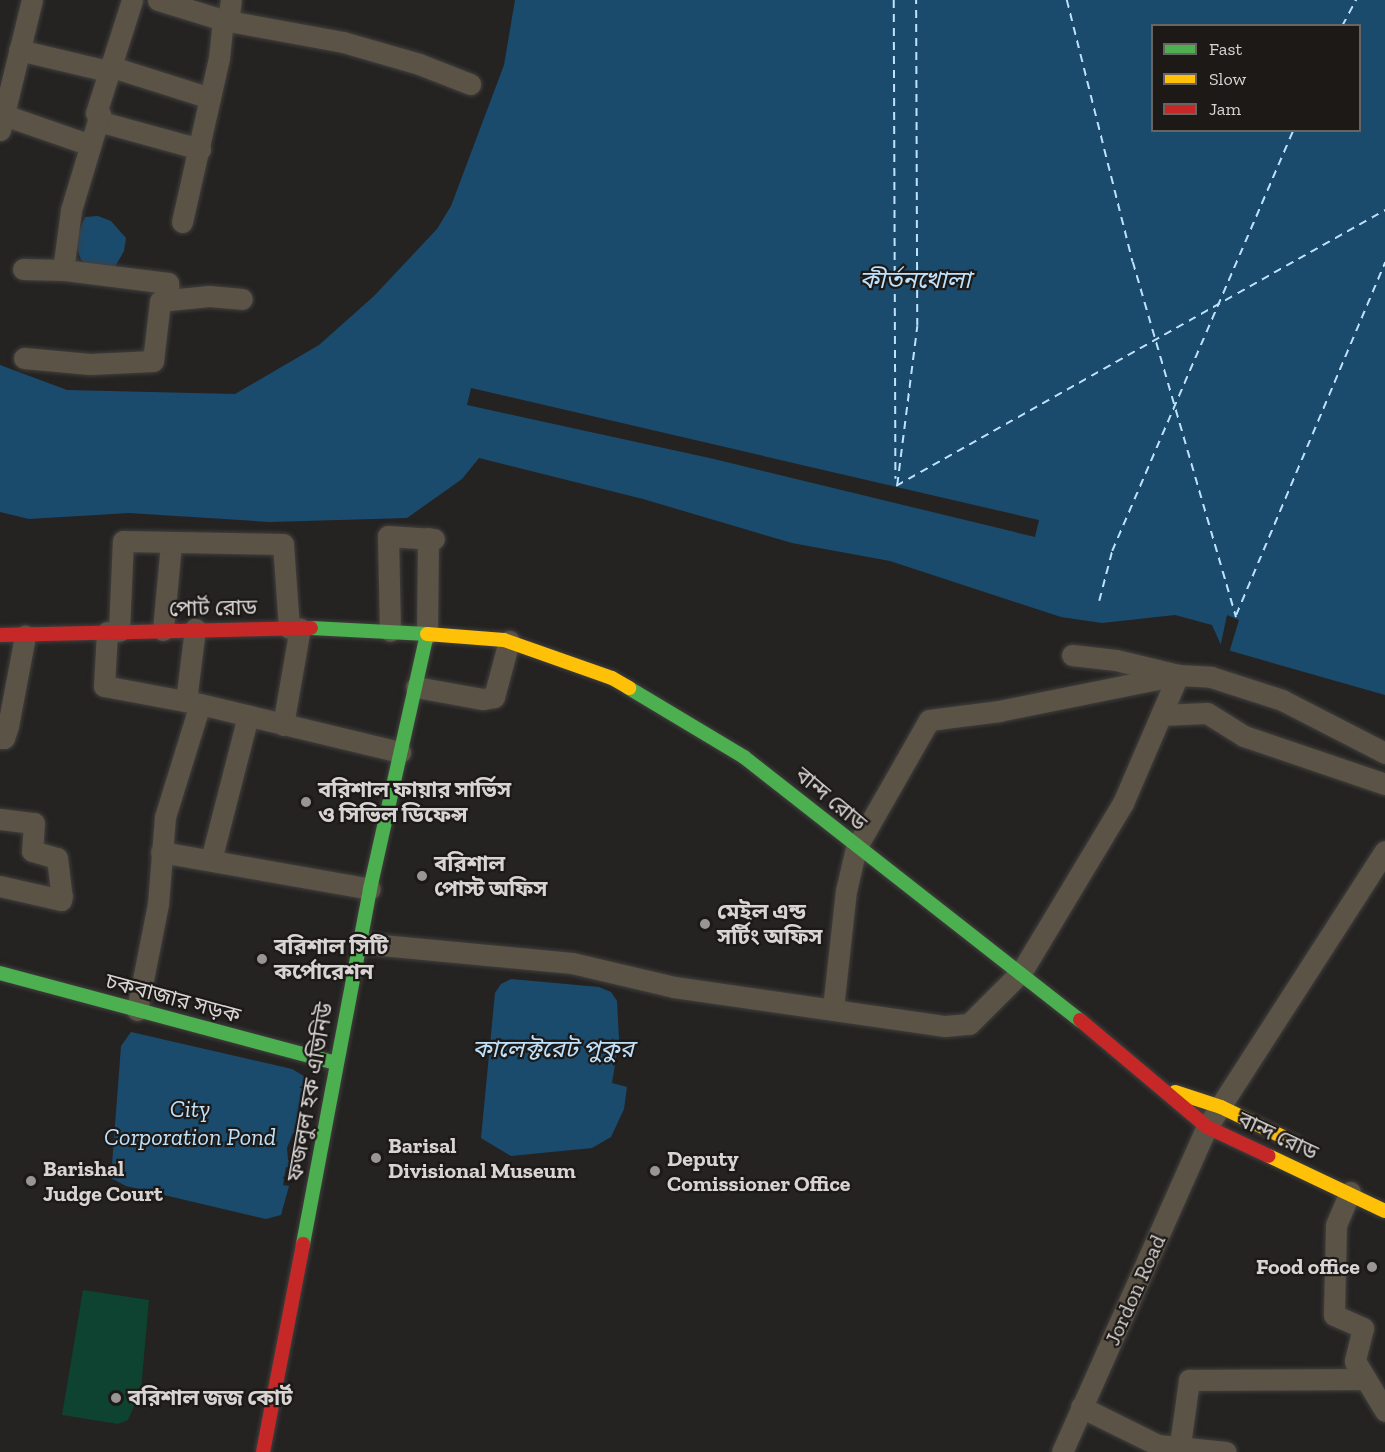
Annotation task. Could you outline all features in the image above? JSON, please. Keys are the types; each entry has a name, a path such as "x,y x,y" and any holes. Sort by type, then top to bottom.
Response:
{"main road":[{"name":"পোর্ট রোড","path":"0,635 295,628 427,634"},
{"name":"বান্দ রোড","path":"427,634 508,641 612,678 761,767 856,848 1022,972 1207,1127 1385,1210"},
{"name":"ফজলুল হক এভিনিউ","path":"263,1452 304,1247 335,1063 370,889 427,634"},
{"name":"চকবাজার সড়ক","path":"0,973 335,1063"},
{"name":"বান্দ রোড","path":"1162,1087 1221,1107 1312,1151"}],"street":[{"path":"32,0 2,122 90,145"},
{"path":"63,270 71,210 100,114 96,113 108,69 132,0"},
{"path":"158,0 225,21 343,42 419,63 470,84"},
{"path":"182,222 200,149 231,0"},
{"path":"19,50 108,69 210,98"},
{"path":"98,121 200,149"},
{"path":"23,269 63,270 168,283 169,300"},
{"path":"24,358 90,364 153,361 160,301 209,296 242,299"},
{"path":"390,631 388,536 431,539 427,634"},
{"path":"283,725 295,628 283,544 171,544 123,541 104,686 193,702 283,725 400,752"},
{"path":"163,630 171,544"},
{"path":"137,1010 158,904 165,817 193,702 195,629"},
{"path":"0,738 4,738 8,726 25,636"},
{"path":"416,687 483,699 494,697 508,641"},
{"path":"1072,655 1116,660 1178,675 1211,677 1282,700 1385,753"},
{"path":"833,1008 846,891 856,848 929,720 999,711 1178,675"},
{"path":"360,943 572,963 674,987 833,1008 945,1026 969,1024 1022,972 1123,803 1178,675"},
{"path":"1161,715 1207,713 1244,736 1385,784"},
{"path":"211,860 248,716"},
{"path":"0,819 34,823 32,851 57,858 62,896 61,900 0,886"},
{"name":"Jordon Road","path":"1062,1452 1207,1127 1385,851"},
{"path":"161,852 370,889"},
{"path":"1350,1192 1335,1226 1334,1315 1363,1328 1354,1361 1385,1411"},
{"path":"1179,1450 1189,1380 1365,1379"},
{"path":"1081,1407 1158,1445 1179,1450 1226,1452"}],"green space":[{"path":"83,1290 149,1300 141,1390 128,1420 118,1424 62,1415"}],"water":[{"name":"কীর্তনখোলা","path":"515,0 1385,0 1385,695 1231,651 1221,645 1212,625 1175,615 1102,623 1061,617 890,561 792,543 643,499 479,458 462,479 407,518 270,522 129,513 29,519 0,512 0,365 67,390 235,394 319,345 374,296 437,229 451,206 504,65"},
{"path":"98,216 111,221 126,238 124,251 115,267 90,266 81,260 75,242 85,217"},
{"name":"কালেক্টরেট পুকুর","path":"511,979 599,987 611,992 617,1001 619,1039 612,1083 627,1087 624,1109 611,1137 592,1148 511,1156 481,1138 495,993 501,984"},
{"name":"City Corporation Pond","path":"131,1032 292,1069 307,1078 299,1134 293,1133 287,1148 288,1160 294,1161 292,1168 286,1167 283,1185 289,1186 281,1215 266,1219 126,1186 111,1178 121,1046"}],"pier":[{"path":"471,388 1039,520 1035,537 714,459 467,405"},
{"path":"1227,615 1239,620 1229,653 1220,648"}],"ferry route":[{"path":"894,0 896,479"},
{"path":"897,485 917,326 916,0"},
{"path":"1067,0 1133,262 1236,617"},
{"path":"1343,24 1356,0"},
{"path":"1099,601 1112,551 1292,132"},
{"path":"896,486 1385,210"},
{"path":"1236,615 1385,262"}],"traffic: fast":[{"path":"311,628 427,634"},
{"path":"303,1244 370,889 427,634"},
{"path":"629,688 744,757 1080,1020"},
{"path":"0,973 335,1063"}],"traffic: slow":[{"path":"427,634 504,640 612,678 629,688"},
{"path":"1175,1092 1221,1107 1298,1144"},
{"path":"1269,1156 1385,1211"}],"traffic: jam":[{"path":"0,635 311,628"},
{"path":"1080,1020 1207,1127 1269,1156"},
{"path":"263,1452 303,1244"}],"place":[{"name":"বরিশাল ফায়ার সার্ভিস ও সিভিল ডিফেন্স","path":"306,802"},
{"name":"বরিশাল পোস্ট অফিস","path":"422,876"},
{"name":"মেইল এন্ড সর্টিং অফিস","path":"705,924"},
{"name":"বরিশাল সিটি কর্পোরেশন","path":"262,959"},
{"name":"Barisal Divisional Museum","path":"376,1158"},
{"name":"Deputy Comissioner Office","path":"655,1171"},
{"name":"Barishal Judge Court","path":"31,1181"},
{"name":"Food office","path":"1372,1267"},
{"name":"বরিশাল জজ কোর্ট","path":"116,1398"}]}
